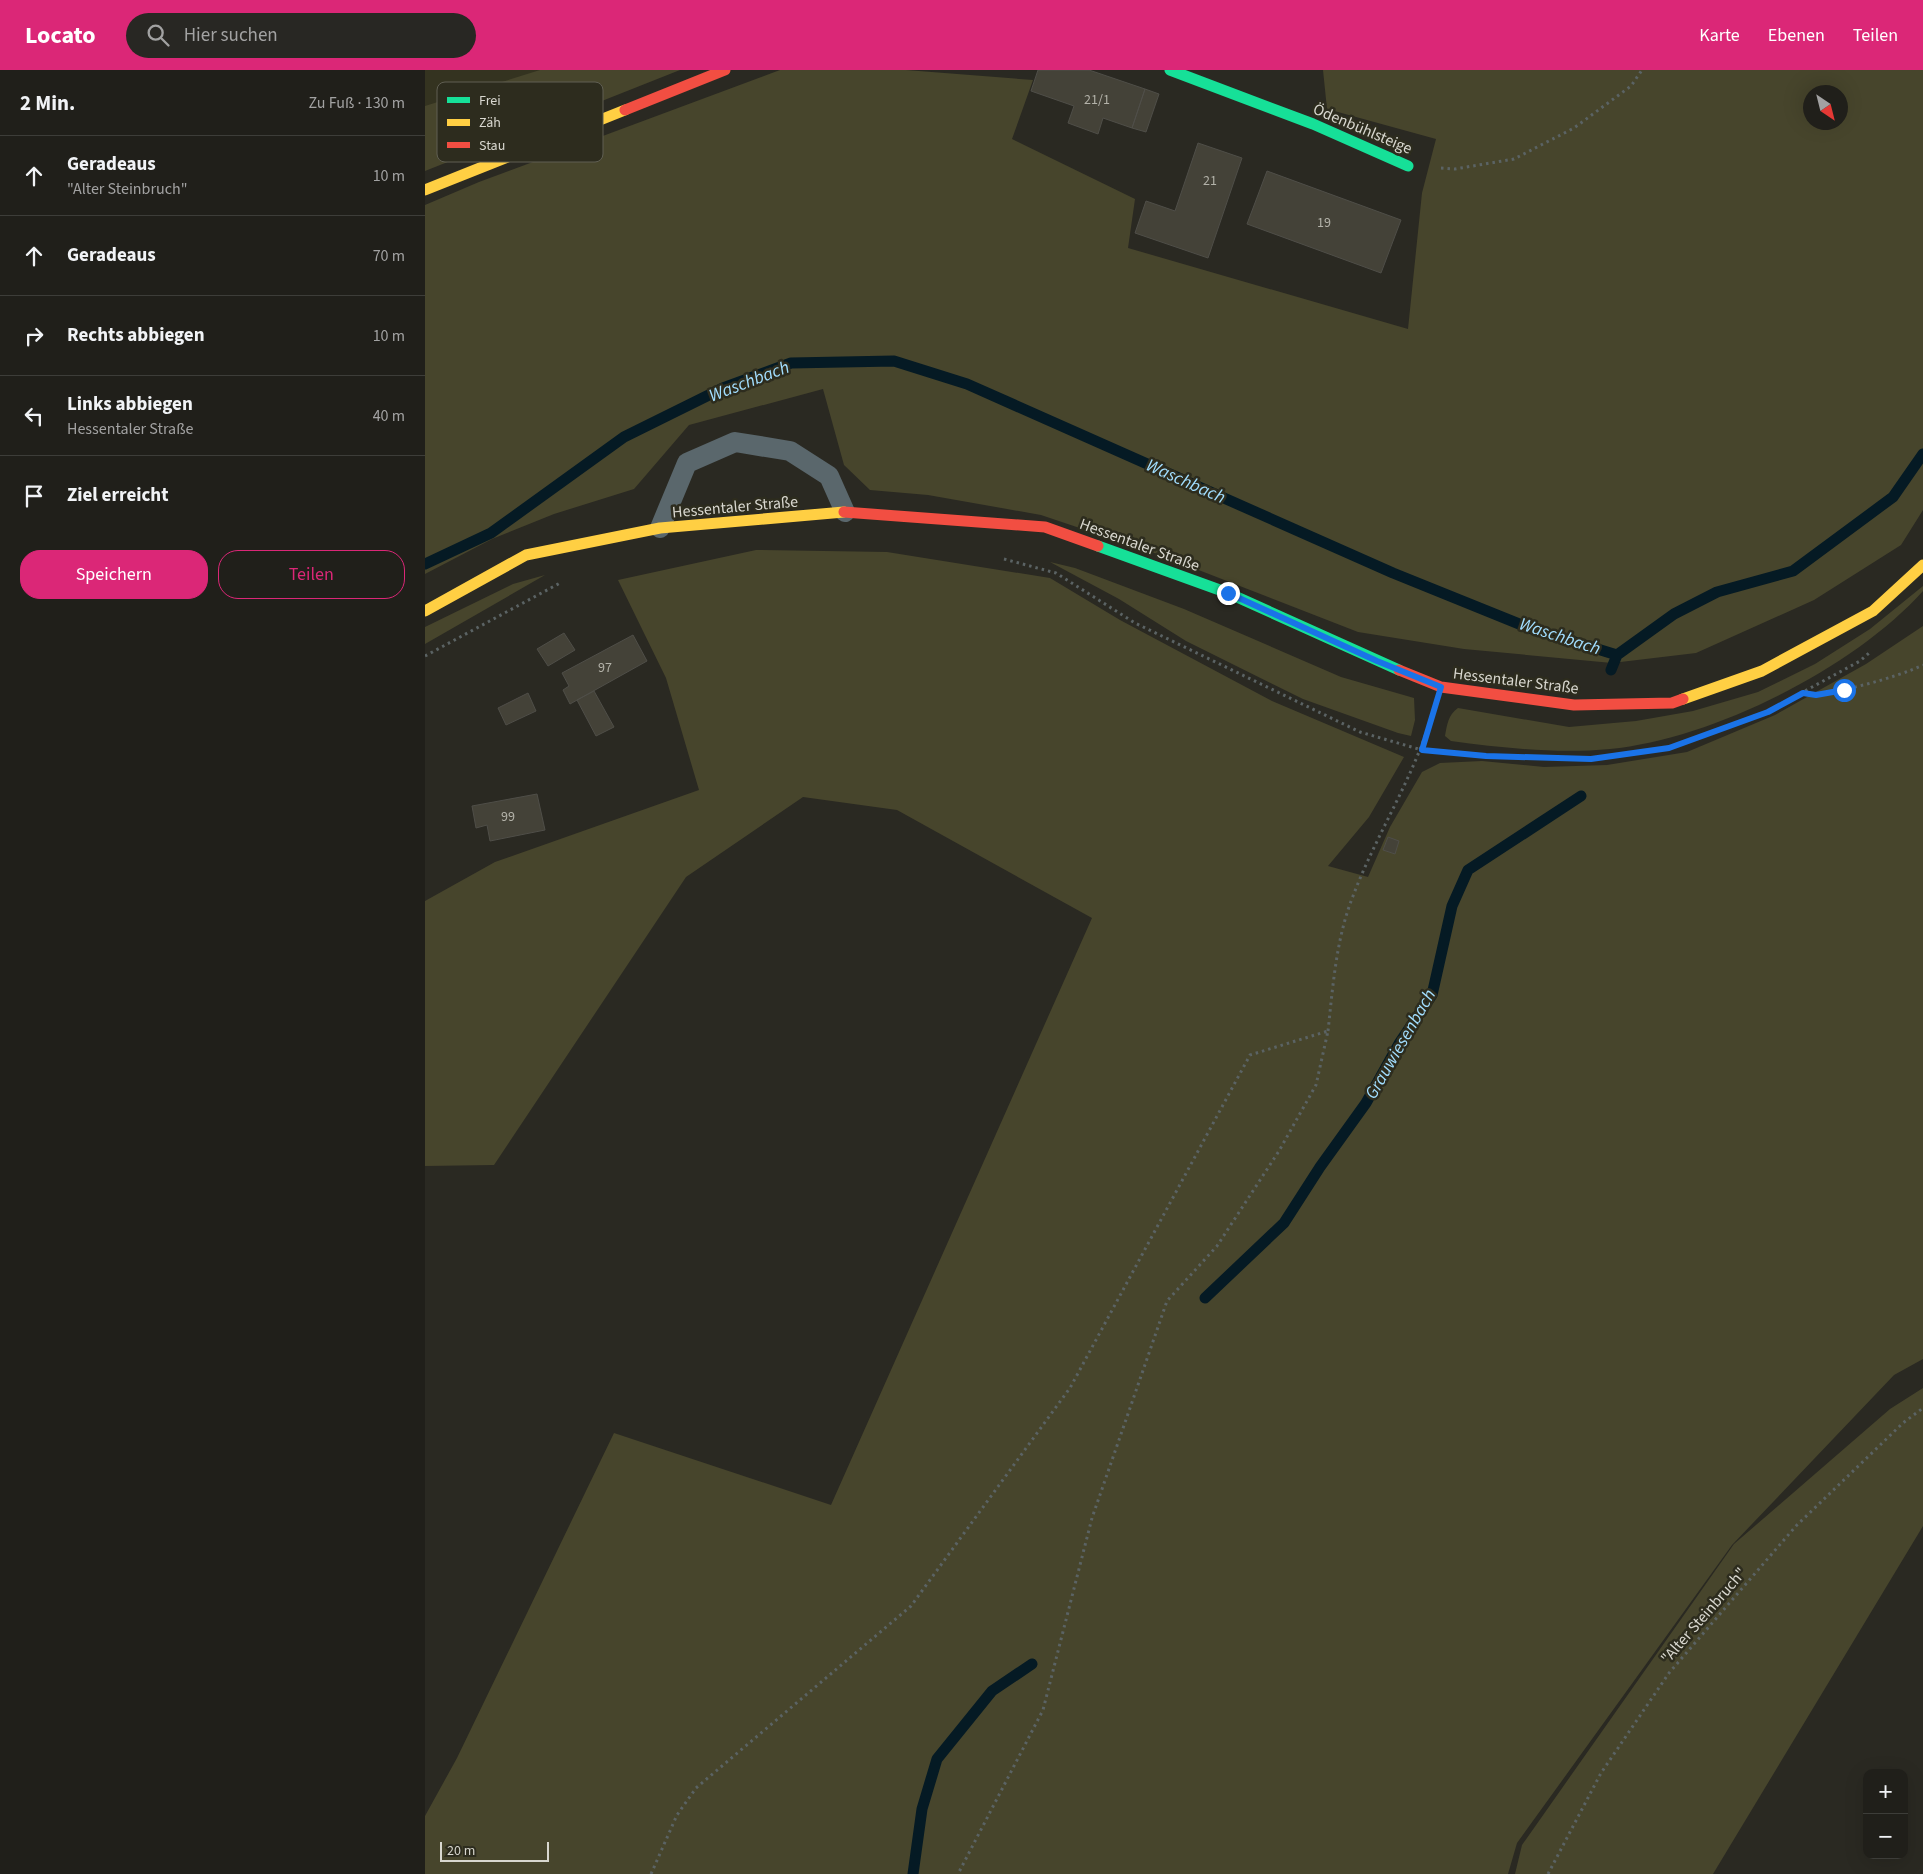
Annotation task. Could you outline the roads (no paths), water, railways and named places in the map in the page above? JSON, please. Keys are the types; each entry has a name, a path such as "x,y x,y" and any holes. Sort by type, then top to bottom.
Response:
{"main road":[{"path":"603,119 725,70"},
{"name":"Ödenbühlsteige","path":"1170,70 1313,124 1407,166"},
{"path":"425,190 495,162"},
{"name":"Hessentaler Straße","path":"425,611 526,555 660,528 845,512 1045,527 1228,593 1377,661 1441,687 1574,705 1672,703 1762,671 1873,612 1923,565"}],"lane":[{"path":"660,528 687,463 735,442 790,451 829,476 845,512"}],"waterway":[{"name":"Waschbach","path":"425,564 491,533 624,437 723,388 791,363 894,361 967,384 1393,573 1529,628 1617,655"},
{"name":"Waschbach","path":"1617,655 1674,614 1717,592 1793,571 1893,497 1923,454"},
{"path":"1611,670 1617,655"},
{"name":"Grauwiesenbach","path":"1205,1298 1284,1223 1320,1167 1366,1103 1400,1042 1432,995 1452,906 1468,870 1581,796"},
{"name":"Grauwiesenbach","path":"913,1874 922,1809 937,1759 992,1691 1032,1664"}]}
